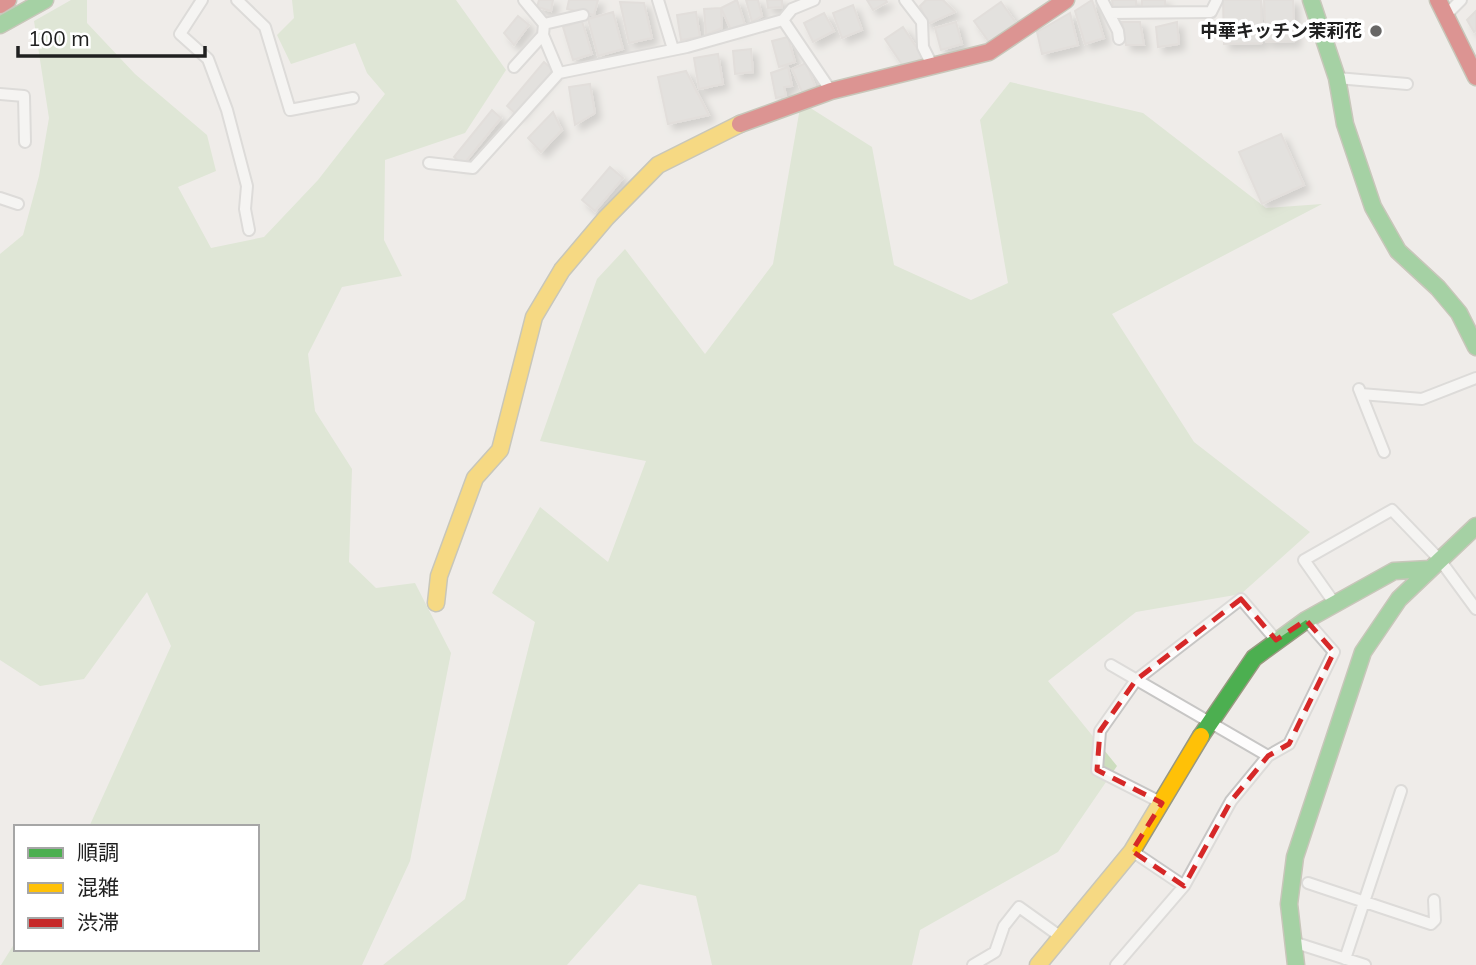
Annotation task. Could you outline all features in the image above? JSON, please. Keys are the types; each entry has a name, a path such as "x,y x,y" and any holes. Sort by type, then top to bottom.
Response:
{"main road":[{"path":"0,5 8,0"},
{"path":"0,24 45,0"},
{"path":"436,603 439,576 475,478 500,450 534,317 562,270 606,218 658,164 759,115 831,91 989,52 1066,0"},
{"path":"1311,0 1337,78 1345,124 1359,168 1386,232 1398,251 1438,288 1459,313 1476,347"},
{"path":"1438,0 1476,77"},
{"path":"1296,965 1289,904 1295,857 1363,652 1376,626 1390,608 1476,526"},
{"path":"1038,965 1132,852 1234,681 1254,658 1306,620 1394,571 1435,565"}],"street":[{"path":"202,0 180,34 208,59 227,110 247,186 245,209 249,230"},
{"path":"237,0 265,27 290,110 353,98"},
{"path":"524,0 543,30 559,73"},
{"path":"658,0 673,49"},
{"path":"429,163 473,168 559,73 673,49 783,20 792,9 814,0"},
{"path":"905,0 922,22 923,47 933,66"},
{"path":"1102,0 1119,40"},
{"path":"1109,13 1211,12 1217,0"},
{"path":"1446,15 1461,0"},
{"path":"514,67 543,30 583,15"},
{"path":"783,20 831,91"},
{"path":"1337,78 1407,84"},
{"path":"0,94 24,96 25,142"},
{"path":"0,198 18,204"},
{"path":"1384,452 1360,391 1422,399 1476,379"},
{"path":"1335,604 1304,560 1392,510 1435,565 1476,609"},
{"path":"1162,803 1097,770 1100,730 1136,680 1241,599 1276,640"},
{"path":"1116,965 1184,886 1231,801 1268,756 1289,744 1334,652 1306,620"},
{"path":"1111,665 1268,756"},
{"path":"1345,959 1401,791"},
{"path":"1132,852 1184,886"},
{"path":"1308,883 1431,924 1435,919 1434,900"},
{"path":"973,965 995,952 1004,926 1019,907 1061,937"},
{"path":"1293,942 1365,965"}],"highlighted area":[{"path":"1241,599 1276,640 1306,620 1334,652 1289,744 1268,756 1231,801 1184,886 1132,851 1162,803 1097,770 1100,731 1136,680"}],"green space":[{"path":"71,0 87,0 87,23 135,74 207,135 216,171 178,187 211,248 264,237 318,180 385,94 367,73 355,43 291,64 277,35 294,18 292,0 456,0 506,70 465,133 385,160 384,240 402,276 342,287 308,354 315,411 352,469 349,562 376,588 415,583 451,653 410,861 362,965 1,965 14,944 14,951 259,951 259,825 90,825 171,646 147,592 84,679 40,686 0,660 0,254 23,235 39,176 49,118 34,21"},
{"path":"1010,82 1143,113 1266,208 1322,204 1112,314 1194,442 1310,532 1241,594 1136,612 1048,681 1117,766 1058,852 920,930 912,965 712,965 696,896 639,884 567,965 383,965 465,899 535,622 492,593 540,507 608,562 646,461 540,441 597,279 625,249 705,354 773,264 801,102 872,147 894,265 971,300 1008,283 980,120"}],"building":[{"path":"539,0 553,0 551,11 537,7"},
{"path":"569,0 598,0 594,15 567,9"},
{"path":"737,0 745,25 731,30 721,8"},
{"path":"746,0 758,0 762,16 752,22"},
{"path":"767,0 782,0 782,7 768,8"},
{"path":"867,0 886,0 887,2 873,10"},
{"path":"926,0 943,0 955,12 928,24 920,6"},
{"path":"1092,0 1104,38 1085,44 1075,11"},
{"path":"1112,0 1136,0 1136,7 1113,8"},
{"path":"1142,0 1165,0 1165,9 1142,9"},
{"path":"1223,0 1261,0 1262,43 1224,44"},
{"path":"1264,0 1293,0 1295,41 1266,42"},
{"path":"620,2 644,3 652,38 629,43"},
{"path":"1001,2 1016,23 989,42 974,21"},
{"path":"853,5 862,30 842,38 833,13"},
{"path":"721,8 722,28 706,35 704,9"},
{"path":"1476,11 1476,30 1474,32 1467,20"},
{"path":"613,12 623,49 598,56 588,19"},
{"path":"696,12 700,37 681,40 677,15"},
{"path":"824,13 834,31 813,42 804,23"},
{"path":"1070,13 1078,45 1042,54 1037,32"},
{"path":"518,16 529,25 514,45 504,33"},
{"path":"582,21 592,54 573,60 563,27"},
{"path":"956,22 962,44 941,50 935,28"},
{"path":"1122,22 1140,22 1144,45 1126,45"},
{"path":"1177,22 1179,44 1158,47 1156,27"},
{"path":"903,27 923,57 905,69 885,39"},
{"path":"788,37 795,62 779,67 772,41"},
{"path":"751,49 753,72 735,74 733,51"},
{"path":"718,54 723,84 699,89 694,58"},
{"path":"544,62 554,71 517,115 507,106"},
{"path":"806,63 815,86 802,92 792,69"},
{"path":"788,67 792,86 784,87 786,96 776,98 771,73"},
{"path":"686,71 709,115 668,124 658,77"},
{"path":"590,84 595,113 575,125 569,87"},
{"path":"492,110 501,118 463,165 454,157"},
{"path":"553,112 562,130 541,152 528,138"},
{"path":"1281,134 1304,185 1262,204 1239,152"},
{"path":"610,167 623,178 595,211 582,200"}],"traffic: fast":[{"path":"0,25 45,0"},
{"path":"1311,0 1337,78 1345,124 1373,207 1398,251 1438,288 1459,313 1476,347"},
{"path":"1296,965 1289,904 1295,857 1363,652 1399,599 1476,526"},
{"path":"1201,736 1254,658 1306,620 1394,571 1430,569"}],"traffic: slow":[{"path":"436,603 439,576 475,478 500,450 534,317 562,270 606,218 658,165 740,124"},
{"path":"1038,965 1132,851 1201,736"}],"traffic: jam":[{"path":"0,5 8,0"},
{"path":"740,124 831,91 989,52 1066,0"},
{"path":"1438,0 1476,77"}],"place":[{"name":"中華キッチン茉莉花","path":"1376,31"}]}
